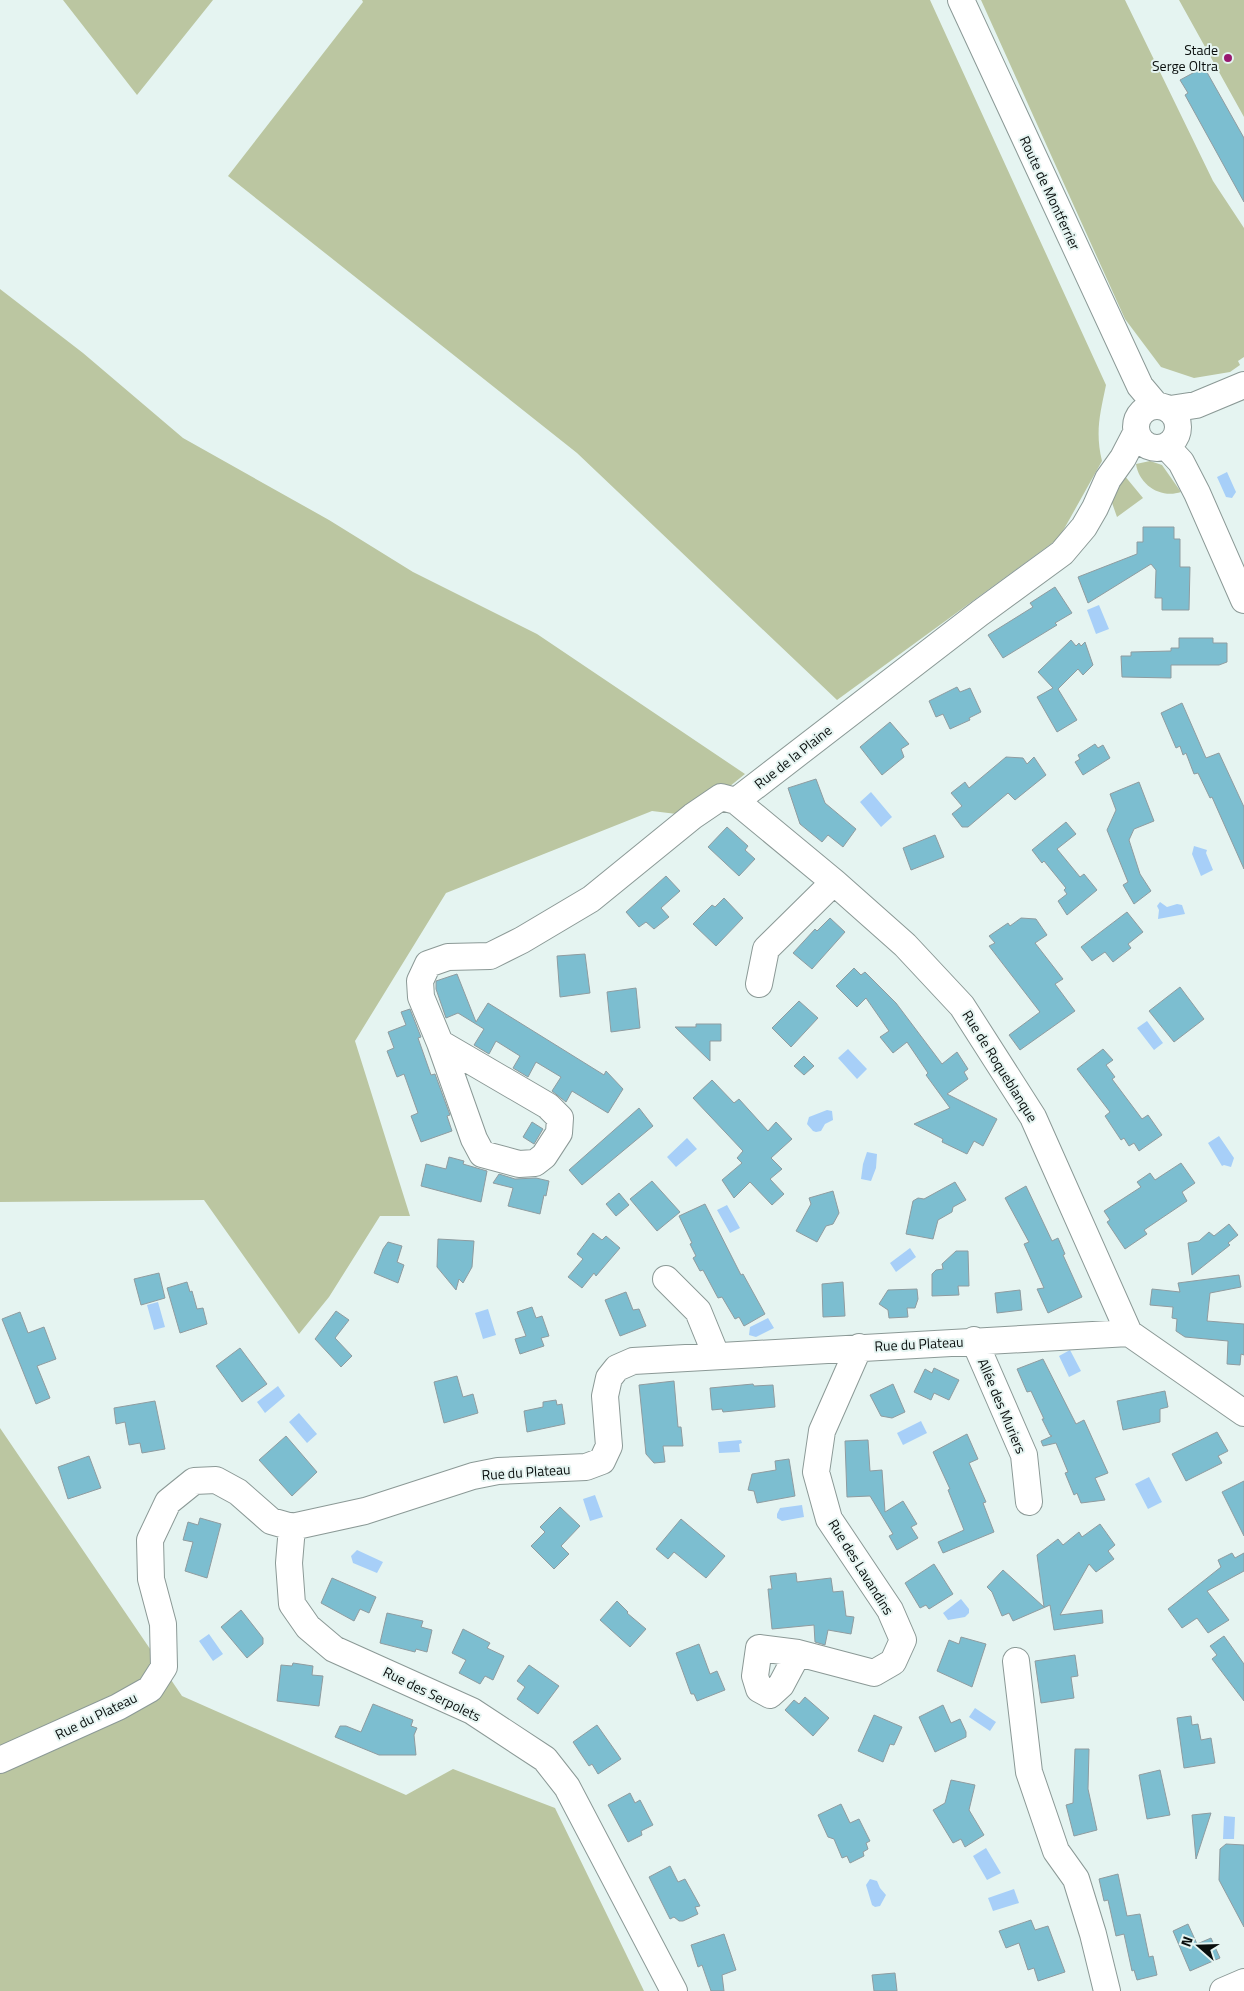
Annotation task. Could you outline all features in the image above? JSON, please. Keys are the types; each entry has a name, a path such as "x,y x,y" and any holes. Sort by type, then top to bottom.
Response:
{"street":[{"name":"Route de Montferrier","path":"961,0 1159,426 1196,493 1244,600"},
{"path":"1159,426 1244,385"},
{"name":"Rue de la Plaine","path":"736,801 980,613 1062,553 1084,527 1108,479 1159,426"},
{"path":"440,1043 548,1106 560,1118 559,1133 544,1156 535,1163 519,1164 482,1154 474,1139 440,1043 421,997 420,981 428,964 448,957 490,956 522,940 591,899 693,816 721,797 736,801"},
{"name":"Rue de Roqueblanque","path":"736,801 834,882 905,945 962,1006 1033,1117 1129,1333"},
{"path":"759,984 766,949 834,882"},
{"path":"666,1279 698,1311 716,1355"},
{"path":"1129,1333 1244,1413"},
{"name":"Rue du Plateau","path":"0,1760 118,1706 150,1689 164,1667 163,1624 151,1579 150,1540 168,1502 194,1481 216,1480 238,1492 271,1521 292,1527 365,1510 473,1476 498,1472 586,1468 602,1461 609,1446 604,1396 609,1378 617,1368 633,1361 974,1340 1129,1333"},
{"name":"Allée des Muriers","path":"974,1340 1024,1455 1029,1502"},
{"name":"Rue des Lavandins","path":"798,1653 874,1673 893,1662 903,1640 890,1610 829,1520 816,1472 822,1431 859,1347"},
{"name":"Rue des Serpolets","path":"292,1527 288,1563 292,1604 308,1628 334,1649 472,1711 545,1759 567,1787 674,1991"},
{"path":"1016,1661 1029,1772 1056,1851 1076,1879 1093,1934 1107,1991"},
{"path":"1223,1991 1244,1982"}],"green space":[{"path":"63,0 213,0 137,95"},
{"path":"362,0 930,0 1106,385 1100,414 1099,432 1102,461 1059,538 837,700 577,453 228,176 363,2"},
{"path":"981,0 1125,0 1213,181 1244,228 1244,357 1238,361 1240,365 1230,372 1194,378 1161,367 1125,319"},
{"name":"Stade Serge Oltra","path":"1179,0 1244,0 1244,117"},
{"path":"0,289 83,353 183,438 329,520 413,572 537,634 745,774 693,816 652,811 446,893 355,1041 410,1216 380,1216 329,1297 299,1334 204,1200 0,1202"},
{"path":"1150,461 1162,465 1181,492 1166,494 1146,484 1138,472 1136,464"},
{"path":"1124,475 1143,498 1117,517 1111,500"},
{"path":"0,1428 182,1696 406,1795 453,1769 555,1808 644,1991 0,1991"}],"water":[{"path":"1227,472 1236,492 1232,498 1226,497 1217,477"},
{"path":"1099,605 1109,629 1096,634 1087,610"},
{"path":"871,792 892,817 881,827 860,802"},
{"path":"1194,846 1207,850 1206,853 1213,870 1201,876 1192,854"},
{"path":"1160,902 1167,907 1177,904 1182,905 1185,914 1158,919 1159,910 1157,906"},
{"path":"1147,1021 1163,1043 1154,1050 1137,1028"},
{"path":"848,1049 867,1069 857,1079 838,1058"},
{"path":"827,1110 832,1111 833,1120 825,1124 821,1131 813,1131 807,1124 809,1117"},
{"path":"1219,1136 1234,1158 1231,1167 1222,1166 1208,1143"},
{"path":"687,1138 697,1149 676,1167 667,1157"},
{"path":"867,1152 877,1154 876,1168 871,1181 861,1179"},
{"path":"727,1205 740,1228 730,1233 717,1210"},
{"path":"910,1248 916,1257 896,1272 890,1263"},
{"path":"158,1302 165,1327 154,1330 147,1305"},
{"path":"488,1309 496,1335 483,1339 475,1313"},
{"path":"768,1318 774,1328 756,1337 749,1335 750,1327"},
{"path":"1070,1350 1081,1371 1069,1377 1059,1356"},
{"path":"278,1386 285,1396 265,1413 257,1402"},
{"path":"299,1413 317,1434 307,1443 289,1422"},
{"path":"921,1421 927,1433 903,1445 897,1433"},
{"path":"741,1440 742,1443 739,1444 740,1452 719,1453 718,1442"},
{"path":"1149,1477 1162,1502 1148,1509 1135,1484"},
{"path":"595,1495 603,1517 590,1521 583,1499"},
{"path":"802,1505 804,1517 782,1521 777,1518 780,1508"},
{"path":"357,1550 383,1562 377,1573 353,1563 351,1556"},
{"path":"961,1599 969,1609 969,1613 965,1617 948,1620 943,1613"},
{"path":"209,1634 223,1654 213,1661 199,1641"},
{"path":"975,1708 996,1722 990,1731 969,1717"},
{"path":"1224,1816 1235,1817 1234,1839 1223,1839"},
{"path":"986,1848 1001,1873 987,1880 973,1856"},
{"path":"870,1879 877,1881 886,1895 880,1906 875,1907 872,1905 866,1885"},
{"path":"1014,1889 1019,1903 993,1911 988,1898"}],"building":[{"path":"1204,67 1244,138 1244,202 1185,95 1188,93 1180,80"},
{"path":"1143,527 1174,527 1174,539 1180,539 1180,567 1190,567 1189,610 1162,610 1162,598 1155,598 1156,570 1151,564 1088,603 1078,577 1137,554 1137,542 1143,542"},
{"path":"1055,587 1072,613 1055,623 1057,625 1003,658 988,635 1033,607 1030,603"},
{"path":"1179,638 1213,638 1213,643 1227,643 1227,662 1219,665 1171,665 1171,678 1122,677 1121,656 1131,656 1131,652 1171,651 1171,648 1179,648"},
{"path":"1071,640 1076,646 1079,643 1081,646 1085,642 1093,665 1083,675 1078,669 1058,689 1077,720 1057,732 1037,697 1053,688 1038,672"},
{"path":"957,687 960,692 970,688 981,712 969,718 970,720 950,729 943,714 936,717 929,701"},
{"path":"1182,703 1206,758 1219,753 1244,807 1244,869 1212,797 1210,798 1198,773 1194,774 1186,753 1183,755 1180,746 1176,748 1161,713"},
{"path":"890,722 909,744 901,749 904,757 882,775 860,747"},
{"path":"1095,744 1098,748 1103,745 1110,758 1083,775 1075,762 1080,759 1078,755"},
{"path":"1006,757 1023,758 1027,764 1034,757 1046,775 1015,800 1008,793 968,827 962,827 952,814 962,806 951,793 965,782 969,788"},
{"path":"816,779 825,803 856,829 843,847 828,835 822,842 800,824 788,788"},
{"path":"1139,782 1154,821 1134,829 1129,840 1140,874 1151,891 1134,904 1123,885 1128,882 1107,830 1116,810 1110,794"},
{"path":"1066,822 1076,834 1057,849 1080,877 1084,874 1097,890 1067,915 1058,901 1067,894 1064,890 1066,888 1044,861 1042,863 1032,850"},
{"path":"727,827 748,846 745,850 755,859 739,876 708,847"},
{"path":"935,835 944,857 911,870 903,848"},
{"path":"666,876 680,891 661,908 669,917 654,929 646,922 639,927 626,912"},
{"path":"724,898 743,918 716,946 693,924 712,905 715,907"},
{"path":"1127,912 1143,932 1128,944 1131,948 1113,962 1105,952 1092,961 1081,947"},
{"path":"830,918 845,932 812,969 793,953 815,929 817,931"},
{"path":"1021,918 1036,919 1047,935 1035,943 1063,979 1055,984 1075,1011 1020,1050 1009,1035 1040,1012 989,946 995,943 989,936 1008,923 1010,926"},
{"path":"585,954 590,993 560,997 557,956"},
{"path":"854,968 861,975 865,972 896,1003 942,1064 957,1052 968,1069 964,1072 968,1079 947,1094 997,1119 983,1146 974,1141 967,1154 942,1142 943,1139 914,1124 950,1108 926,1075 928,1073 907,1042 893,1053 880,1037 889,1031 866,998 857,1007 836,986"},
{"path":"457,974 476,1022 488,1003 604,1075 606,1071 623,1089 608,1113 572,1091 566,1102 552,1091 561,1077 536,1062 528,1077 513,1068 520,1056 496,1041 489,1054 474,1045 484,1029 458,1013 446,1018 436,989 436,981"},
{"path":"1180,987 1204,1019 1174,1042 1149,1011"},
{"path":"636,988 640,1028 611,1032 607,992"},
{"path":"799,1001 818,1018 791,1047 772,1028"},
{"path":"410,1009 421,1037 418,1038 431,1075 435,1074 450,1115 447,1116 452,1131 421,1142 411,1116 418,1113 404,1074 397,1077 387,1051 394,1048 388,1032 406,1025 401,1012"},
{"path":"696,1024 721,1024 721,1041 710,1041 710,1061 675,1027 696,1027"},
{"path":"1103,1049 1113,1060 1106,1065 1115,1077 1112,1079 1142,1119 1148,1115 1162,1135 1139,1151 1134,1143 1129,1146 1124,1138 1121,1140 1105,1116 1110,1112 1077,1069"},
{"path":"804,1056 814,1066 804,1075 794,1066"},
{"path":"712,1080 734,1103 739,1099 768,1131 776,1122 792,1139 771,1158 782,1169 770,1179 784,1194 772,1205 750,1182 734,1198 722,1180 742,1163 737,1158 743,1151 693,1098"},
{"path":"639,1108 653,1126 582,1185 569,1170"},
{"path":"532,1122 543,1129 534,1144 523,1137"},
{"path":"449,1157 464,1161 463,1164 487,1171 481,1202 421,1186 426,1164 446,1169"},
{"path":"1181,1163 1195,1183 1182,1192 1187,1201 1144,1230 1147,1234 1125,1249 1107,1222 1110,1220 1104,1211 1141,1187 1137,1182 1150,1173 1155,1180"},
{"path":"499,1174 515,1179 536,1178 549,1181 540,1214 508,1206 513,1188 493,1183"},
{"path":"652,1181 680,1212 657,1231 630,1199"},
{"path":"955,1182 966,1200 953,1207 952,1212 938,1220 933,1239 906,1234 913,1201 918,1198 924,1199"},
{"path":"1026,1186 1052,1241 1058,1238 1065,1254 1063,1255 1082,1297 1048,1313 1037,1289 1044,1288 1024,1244 1029,1242 1005,1198"},
{"path":"833,1191 839,1213 833,1224 826,1226 817,1242 796,1231 811,1204 809,1198"},
{"path":"619,1193 629,1205 616,1216 606,1204"},
{"path":"705,1204 741,1275 743,1274 765,1314 744,1326 739,1317 735,1319 722,1297 718,1298 703,1270 700,1271 693,1258 696,1256 690,1244 692,1243 679,1216"},
{"path":"1229,1224 1238,1235 1228,1243 1230,1245 1192,1275 1188,1243 1199,1241 1209,1232 1214,1236"},
{"path":"593,1233 602,1240 606,1236 620,1248 596,1276 594,1273 582,1288 568,1277 583,1259 577,1254"},
{"path":"438,1239 474,1241 472,1267 463,1283 459,1279 456,1290 437,1267"},
{"path":"388,1242 402,1246 397,1262 404,1265 398,1283 374,1273 383,1249"},
{"path":"956,1251 968,1251 969,1286 958,1286 959,1295 932,1296 932,1274 936,1270 943,1269 942,1264"},
{"path":"159,1273 165,1298 141,1305 134,1279"},
{"path":"1239,1275 1241,1287 1210,1293 1207,1321 1244,1324 1244,1355 1241,1354 1240,1365 1227,1364 1228,1341 1185,1337 1176,1331 1177,1319 1172,1318 1173,1307 1150,1305 1152,1289 1180,1292 1178,1283"},
{"path":"187,1282 190,1292 192,1291 197,1309 203,1308 207,1324 180,1333 167,1288"},
{"path":"843,1282 845,1316 823,1317 822,1284"},
{"path":"917,1289 918,1299 915,1308 907,1308 908,1317 889,1318 888,1310 879,1304 888,1290"},
{"path":"1020,1290 1022,1310 997,1313 995,1293"},
{"path":"626,1292 633,1310 639,1309 646,1326 620,1336 605,1300"},
{"path":"532,1307 536,1318 542,1316 549,1336 541,1338 544,1346 520,1354 515,1339 526,1336 517,1312"},
{"path":"336,1311 349,1320 335,1338 352,1356 341,1367 315,1339"},
{"path":"20,1312 28,1333 44,1327 56,1359 37,1366 50,1398 36,1404 2,1319"},
{"path":"240,1348 267,1384 242,1402 216,1366"},
{"path":"1043,1359 1076,1424 1084,1420 1108,1473 1095,1478 1105,1500 1081,1503 1077,1493 1074,1495 1065,1473 1068,1472 1056,1443 1043,1446 1041,1441 1052,1436 1042,1419 1044,1419 1031,1391 1027,1392 1017,1369"},
{"path":"934,1368 959,1380 949,1400 934,1393 931,1400 914,1392 925,1369 932,1373"},
{"path":"457,1376 463,1397 473,1394 478,1413 444,1423 434,1382"},
{"path":"674,1381 678,1427 681,1427 683,1446 663,1446 665,1462 654,1463 646,1454 639,1385"},
{"path":"753,1384 754,1386 773,1385 775,1407 723,1412 722,1409 712,1410 710,1388"},
{"path":"893,1384 905,1412 892,1418 881,1416 870,1395"},
{"path":"1165,1391 1168,1407 1160,1409 1160,1422 1123,1430 1117,1401"},
{"path":"556,1400 557,1405 562,1404 565,1424 527,1432 524,1411 543,1407 543,1402"},
{"path":"155,1401 165,1449 142,1453 140,1443 129,1445 125,1422 116,1424 114,1408"},
{"path":"1217,1432 1228,1451 1218,1456 1222,1463 1186,1481 1172,1454"},
{"path":"967,1434 978,1459 969,1463 986,1502 983,1503 994,1532 943,1553 938,1542 964,1530 948,1490 950,1489 933,1452"},
{"path":"286,1436 317,1472 292,1496 259,1460"},
{"path":"868,1440 870,1471 882,1470 885,1512 903,1501 917,1524 911,1527 918,1538 897,1550 889,1536 893,1534 870,1496 847,1497 845,1441"},
{"path":"89,1456 101,1488 68,1499 58,1467"},
{"path":"789,1459 795,1496 757,1503 754,1491 748,1490 752,1474 776,1470 775,1461"},
{"path":"1244,1481 1244,1536 1222,1492"},
{"path":"560,1507 580,1526 561,1546 569,1554 554,1569 531,1546 545,1532 540,1527"},
{"path":"200,1518 221,1524 207,1578 185,1571 193,1542 183,1540 188,1522 198,1525"},
{"path":"681,1519 725,1556 706,1578 674,1552 668,1559 656,1549"},
{"path":"1100,1524 1115,1545 1108,1551 1114,1559 1096,1572 1089,1564 1060,1615 1102,1610 1103,1623 1054,1630 1050,1605 1013,1621 1009,1613 1002,1616 992,1592 987,1587 1003,1570 1044,1607 1037,1555 1058,1539 1063,1545 1079,1532 1082,1537"},
{"path":"1232,1553 1235,1558 1244,1553 1244,1571 1207,1591 1229,1620 1208,1633 1197,1618 1182,1628 1168,1609 1221,1567 1218,1560"},
{"path":"934,1564 953,1594 929,1609 926,1605 920,1608 905,1583"},
{"path":"796,1573 797,1582 831,1578 833,1592 843,1591 846,1616 854,1617 851,1634 828,1630 825,1645 815,1642 814,1625 772,1629 768,1589 772,1589 770,1576"},
{"path":"332,1578 376,1597 369,1613 360,1609 354,1621 321,1603"},
{"path":"617,1601 627,1613 646,1629 630,1647 600,1620"},
{"path":"241,1610 263,1638 263,1644 247,1658 221,1627"},
{"path":"387,1613 423,1621 421,1627 432,1630 427,1652 416,1649 415,1652 380,1643"},
{"path":"463,1629 490,1643 487,1648 504,1656 493,1680 485,1676 480,1684 459,1673 466,1660 452,1653"},
{"path":"1224,1636 1244,1664 1244,1701 1212,1659 1217,1655 1210,1646"},
{"path":"961,1637 986,1644 972,1687 937,1671 949,1640 959,1644"},
{"path":"699,1644 710,1674 717,1671 725,1690 697,1701 694,1694 691,1694 676,1653"},
{"path":"1075,1655 1078,1676 1071,1677 1074,1698 1041,1703 1035,1661"},
{"path":"293,1663 313,1666 312,1675 323,1676 319,1706 277,1701 281,1665 292,1666"},
{"path":"529,1665 559,1686 538,1714 517,1699 525,1687 517,1681"},
{"path":"805,1697 829,1718 813,1736 785,1710 794,1700 799,1704"},
{"path":"373,1704 413,1720 411,1726 417,1728 414,1735 416,1755 379,1755 335,1737 340,1726 346,1726 361,1732"},
{"path":"943,1705 951,1723 960,1719 966,1732 966,1737 935,1752 919,1717"},
{"path":"874,1715 902,1727 894,1745 890,1744 883,1762 858,1751"},
{"path":"1191,1716 1192,1725 1198,1724 1201,1740 1211,1738 1215,1763 1184,1768 1177,1718"},
{"path":"597,1725 621,1759 598,1774 592,1764 589,1766 573,1742"},
{"path":"1075,1749 1089,1749 1088,1789 1097,1830 1074,1836 1066,1805 1073,1803"},
{"path":"1160,1770 1170,1815 1147,1819 1139,1775"},
{"path":"951,1780 975,1785 969,1810 984,1835 965,1847 961,1839 953,1843 933,1810 945,1803"},
{"path":"630,1793 635,1803 640,1800 653,1825 641,1831 642,1835 628,1842 608,1805"},
{"path":"841,1804 850,1823 859,1819 870,1841 866,1843 868,1849 863,1852 864,1856 850,1863 847,1856 842,1858 834,1839 828,1837 818,1815"},
{"path":"1211,1813 1196,1859 1192,1815"},
{"path":"1226,1844 1244,1845 1244,1927 1219,1880 1220,1849"},
{"path":"670,1866 678,1882 685,1879 700,1906 695,1907 698,1914 683,1921 679,1921 674,1917 670,1919 649,1877"},
{"path":"1118,1874 1127,1916 1140,1914 1149,1957 1153,1956 1157,1975 1137,1980 1134,1970 1132,1971 1124,1934 1116,1936 1108,1900 1104,1901 1099,1879"},
{"path":"1031,1920 1035,1930 1048,1926 1065,1972 1038,1981 1034,1968 1028,1970 1019,1943 1006,1948 999,1931"},
{"path":"1188,1924 1197,1944 1211,1938 1220,1958 1190,1971 1173,1931"},
{"path":"724,1934 736,1970 722,1975 724,1991 711,1991 702,1965 698,1967 691,1945"},
{"path":"895,1973 897,1991 874,1991 872,1975"}],"place":[{"name":"Stade Serge Oltra","path":"1228,58"}]}
